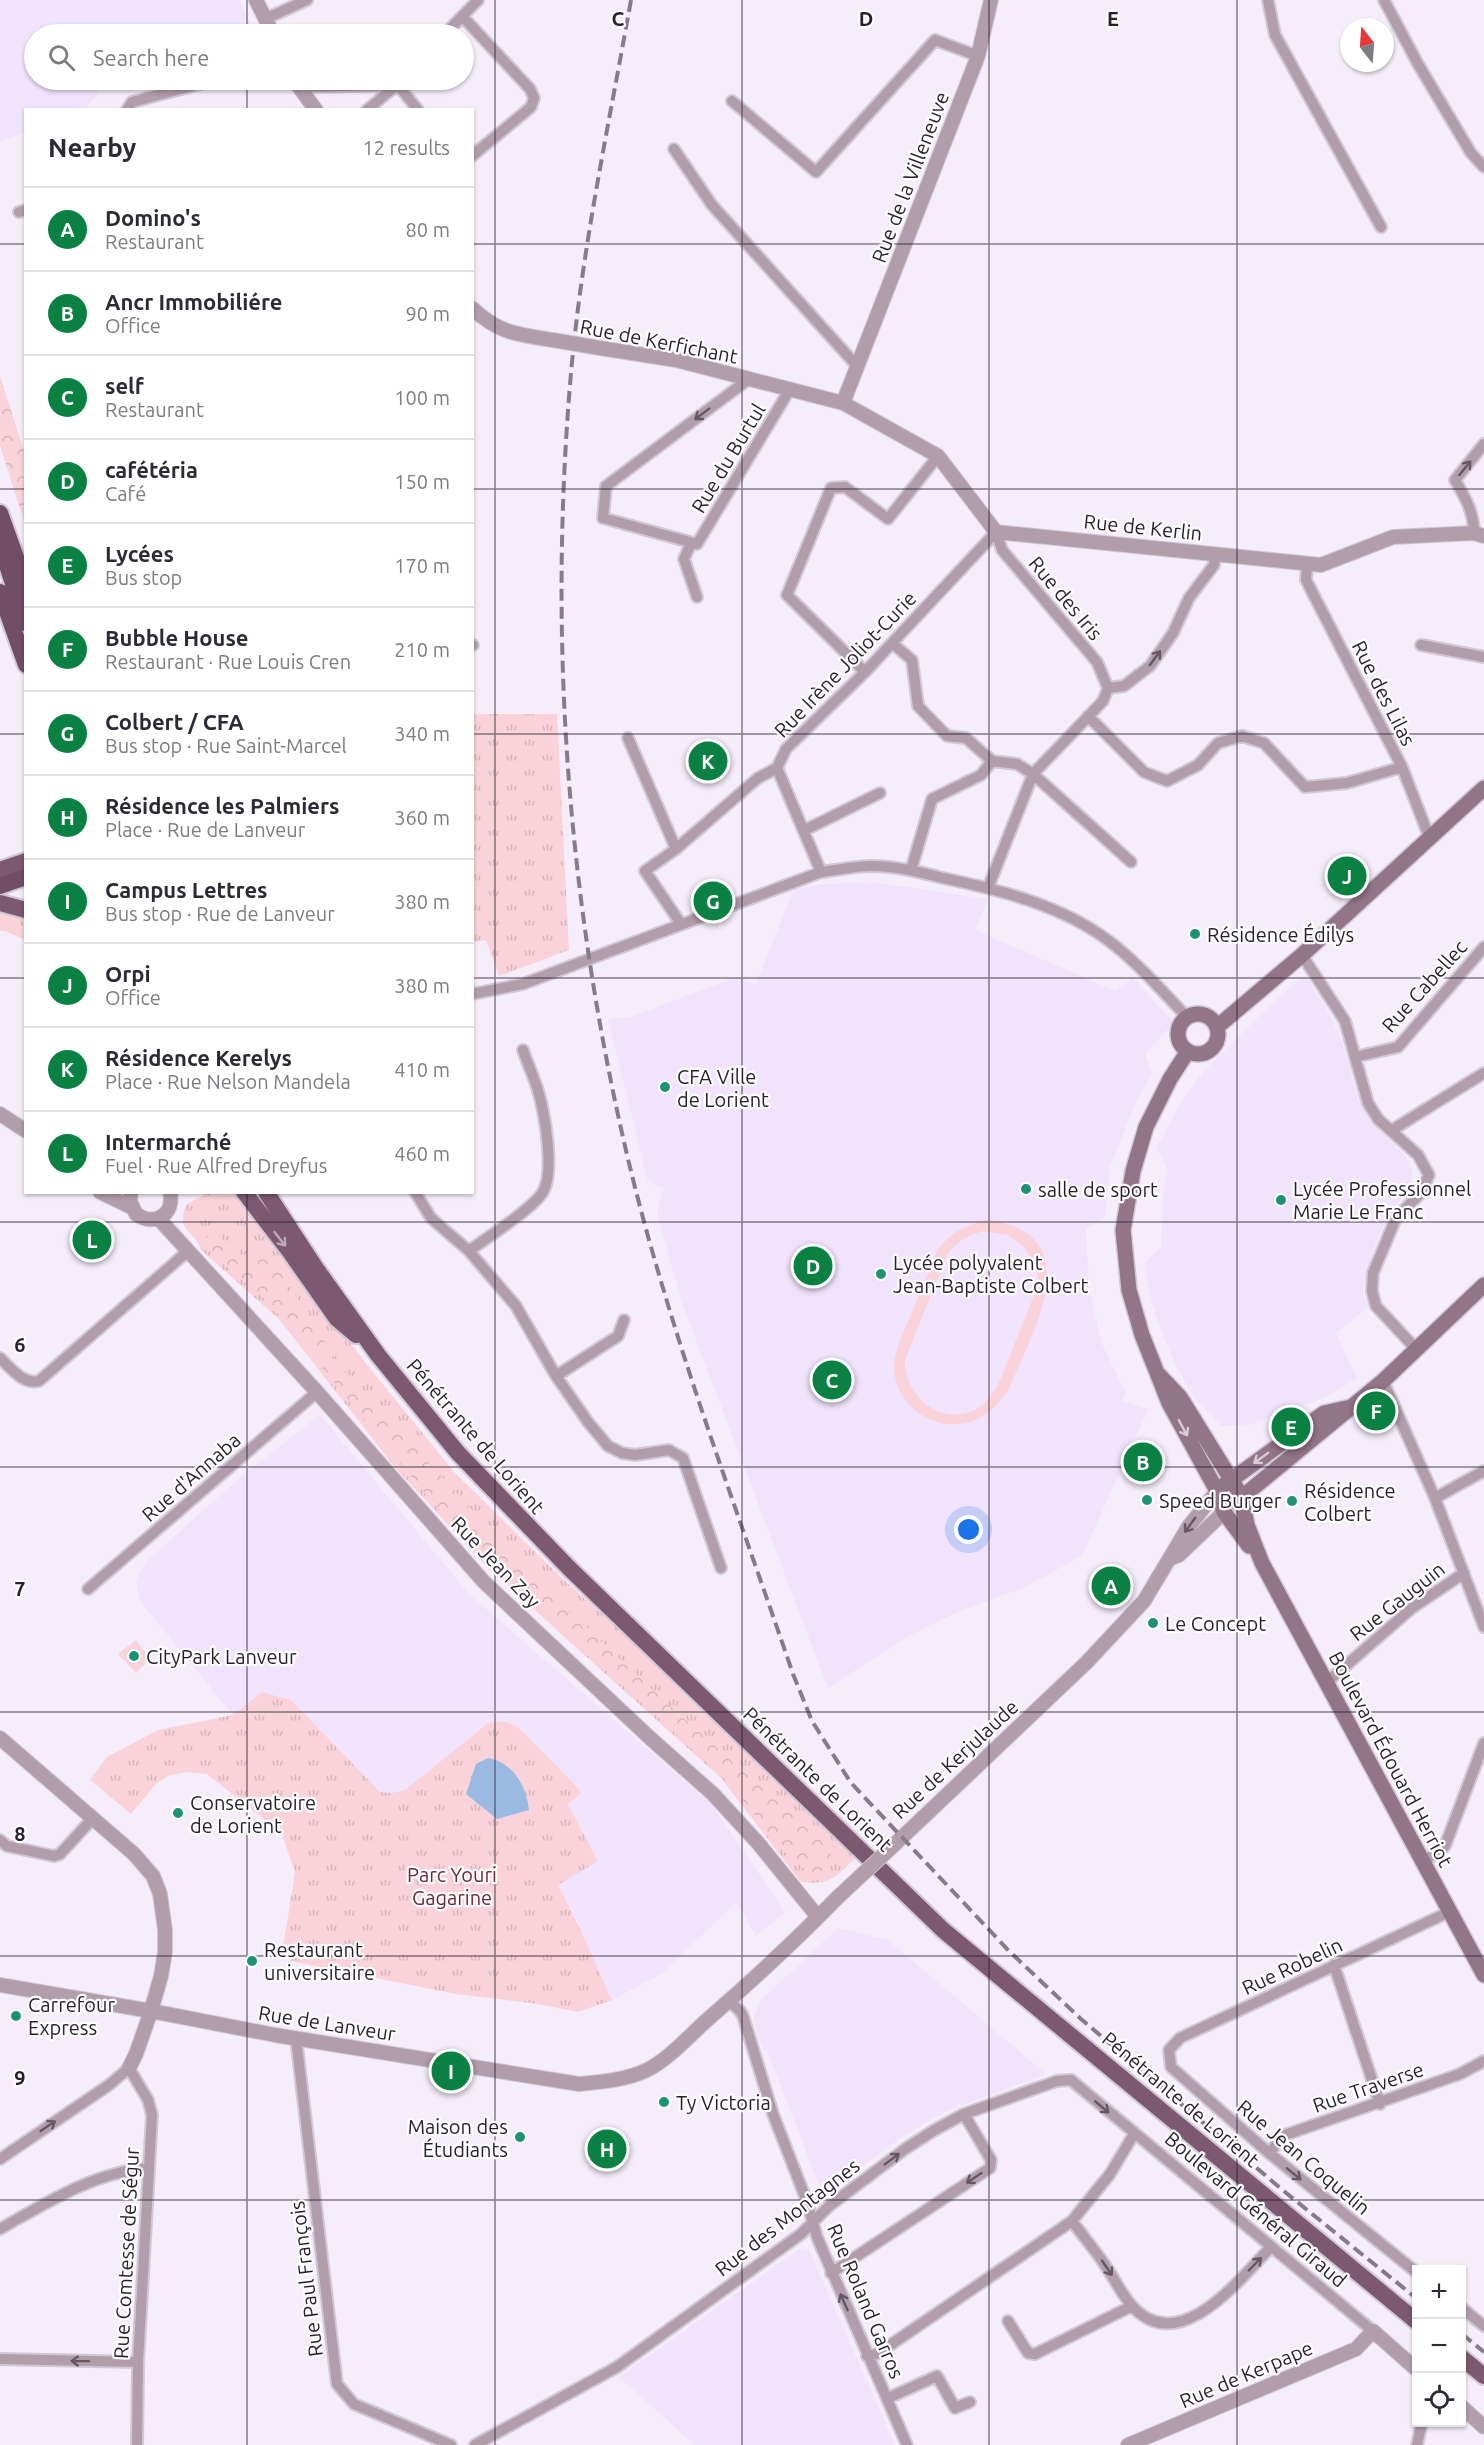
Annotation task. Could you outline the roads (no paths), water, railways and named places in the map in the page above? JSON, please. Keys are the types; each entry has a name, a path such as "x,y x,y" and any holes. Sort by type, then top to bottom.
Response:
{"highway":[{"path":"0,513 24,579"},
{"path":"0,544 24,617"},
{"path":"0,592 24,659"},
{"path":"0,886 24,878"}],"main road":[{"path":"1217,1027 1302,955 1484,788"},
{"path":"0,870 24,862"},
{"path":"0,903 24,909"},
{"path":"1204,1015 1217,1027 1217,1041 1208,1052 1194,1054 1188,1051 1178,1037 1180,1026 1187,1017 1204,1015"},
{"path":"1160,1375 1142,1335 1129,1290 1123,1230 1133,1171 1146,1127 1170,1079 1188,1051"},
{"path":"246,1194 337,1318 378,1355"},
{"name":"Pénétrante de Lorient","path":"267,1194 315,1267 378,1355 459,1453 521,1520 943,1930 1414,2319"},
{"path":"278,1194 315,1267"},
{"name":"Rue de Kerjulaude","path":"1224,1512 1383,1381 1484,1285"},
{"name":"Boulevard Édouard Herriot","path":"1160,1375 1180,1397 1242,1497 1247,1525 1262,1563 1484,1976"},
{"name":"Boulevard Édouard Herriot","path":"1160,1375 1169,1403 1216,1491 1224,1512 1262,1563"},
{"name":"Rue de Kerjulaude","path":"1216,1491 1324,1413 1354,1406"},
{"path":"1216,1491 1242,1497"},
{"path":"1466,2362 1484,2376"}],"street":[{"path":"256,0 268,24"},
{"path":"265,19 307,0"},
{"path":"454,24 478,0"},
{"name":"Rue de la Villeneuve","path":"843,403 978,56 992,0"},
{"path":"1268,0 1275,35 1381,227"},
{"path":"1384,0 1418,64 1471,153 1484,167"},
{"path":"462,16 470,24"},
{"path":"474,29 530,88 534,98 531,107 474,154"},
{"path":"732,101 816,172 935,40 978,56"},
{"path":"130,106 183,90"},
{"path":"302,90 315,108"},
{"path":"369,108 391,90"},
{"path":"405,90 417,108"},
{"path":"674,149 712,205 857,366"},
{"name":"Rue de Kerfichant","path":"474,310 493,325 510,334 676,360 843,403"},
{"path":"697,597 684,559 694,544 603,518 606,486 749,379"},
{"name":"Rue du Burtul","path":"694,544 790,389"},
{"path":"843,403 938,456 996,532"},
{"path":"1479,534 1468,503 1455,480 1484,444"},
{"path":"865,672 787,595 831,488 845,487 888,519 938,456"},
{"name":"Rue de Kerlin","path":"996,532 1321,565 1393,537 1479,534"},
{"name":"Rue Irène Joliot-Curie","path":"821,872 777,768 786,749 865,672 996,532"},
{"name":"Rue des Iris","path":"996,532 1002,550 1096,662 1108,688"},
{"path":"988,888 1033,774 1103,701 1108,688 1124,686 1150,666 1173,633 1189,598 1214,566 1215,554"},
{"name":"Rue des Lilas","path":"1307,564 1306,580 1402,767 1430,839"},
{"path":"892,643 912,660 918,706 947,736 966,738 992,761 1017,764 1033,774 1131,862"},
{"path":"1421,645 1484,657"},
{"path":"1088,716 1144,772 1167,781 1198,765 1218,743 1242,736 1264,742 1281,764 1305,787 1347,783 1402,767"},
{"path":"628,738 676,849"},
{"path":"910,870 932,799 981,775 992,761"},
{"path":"681,924 645,871 676,849 758,778 777,768"},
{"path":"805,830 880,793"},
{"path":"474,994 523,984 821,872 870,866 910,870 988,888 1030,900 1070,918 1108,940 1145,973 1187,1017"},
{"name":"Rue Cabellec","path":"1355,1057 1398,1047 1484,947"},
{"path":"1302,955 1345,1021 1368,1103 1378,1119 1418,1155 1429,1175 1420,1194 1396,1218 1373,1273 1372,1291 1376,1306 1416,1349"},
{"path":"469,1251 536,1201 544,1190 548,1176 539,1094 523,1050"},
{"path":"1392,1130 1484,1072"},
{"path":"0,1114 24,1130"},
{"path":"104,1194 131,1208 143,1219 151,1221 159,1219 170,1209 173,1194"},
{"path":"131,1194 131,1208"},
{"path":"417,1194 431,1218 469,1251 516,1306 556,1376 608,1446 622,1453 635,1455 669,1450 683,1458 721,1568"},
{"name":"Rue Jean Zay","path":"159,1219 317,1392 484,1582 713,1794 745,1828 818,1917"},
{"path":"0,1358 28,1382 44,1378 188,1251"},
{"path":"556,1376 618,1336 624,1320"},
{"path":"1383,1381 1435,1498 1484,1627"},
{"name":"Rue d'Annaba","path":"88,1589 317,1392"},
{"path":"1435,1498 1484,1471"},
{"name":"Rue de Kerjulaude","path":"648,2069 730,2002 1086,1663 1144,1601 1189,1526 1216,1491"},
{"name":"Rue de Kerjulaude","path":"1167,1560 1179,1555 1224,1512"},
{"name":"Rue Gauguin","path":"1326,1683 1412,1608 1464,1573"},
{"path":"0,1738 144,1865 153,1876 160,1894 165,1930 165,1952 152,2011 129,2068 109,2085 0,2159"},
{"path":"1422,1861 1438,1853 1445,1846 1484,1743"},
{"path":"0,1840 7,1846 54,1856 60,1854 93,1818"},
{"name":"Rue Robelin","path":"1171,2067 1169,2050 1180,2038 1449,1912"},
{"path":"1334,1965 1380,2104"},
{"name":"Rue de Lanveur","path":"0,1985 152,2011 212,2024 579,2084 618,2079 648,2069"},
{"name":"Rue Roland Garros","path":"730,2002 740,2011 749,2033 773,2114 831,2273 907,2445"},
{"name":"Rue Paul François","path":"296,2038 337,2384 354,2404 452,2445"},
{"name":"Rue Traverse","path":"1269,2153 1285,2135 1380,2104 1460,2074 1484,2061"},
{"name":"Rue Jean Coquelin","path":"1171,2067 1269,2153 1412,2269"},
{"name":"Rue Comtesse de Ségur","path":"129,2068 148,2100 152,2115 138,2362 137,2445"},
{"name":"Rue des Montagnes","path":"475,2445 617,2367 801,2234 813,2221 905,2149 964,2114 1057,2081 1071,2080"},
{"name":"Boulevard Général Giraud","path":"1071,2080 1412,2365"},
{"path":"831,2273 990,2168 991,2160 964,2114"},
{"path":"867,2356 877,2354 1072,2221 1110,2174 1134,2134"},
{"path":"0,2229 68,2191 131,2170 149,2168"},
{"path":"1072,2221 1104,2262 1132,2306 1144,2317 1159,2322 1180,2321 1210,2308 1270,2248"},
{"path":"1008,2321 1028,2353 1035,2354 1132,2306"},
{"path":"1466,2312 1484,2326"},
{"name":"Rue de Kerpape","path":"1128,2445 1356,2349 1373,2331"},
{"path":"0,2360 138,2362"},
{"path":"888,2398 936,2376 955,2408 969,2402"},
{"path":"1466,2411 1484,2427"},
{"path":"1417,2445 1421,2427"}],"water":[{"path":"488,1758 512,1770 522,1784 529,1810 497,1819 466,1794 476,1764"}],"railway":[{"path":"631,0 589,233 571,373 564,472 562,571 563,670 568,768 577,867 590,964 607,1062 628,1159 663,1289 726,1482 793,1674 812,1721 851,1783 1009,1951 1081,2019 1285,2192 1412,2295"},
{"path":"1466,2337 1484,2352"}],"place":[{"name":"Résidence Kerelys","path":"708,761"},
{"name":"Orpi","path":"1347,876"},
{"name":"Colbert / CFA","path":"713,901"},
{"name":"Résidence Édilys","path":"1195,934"},
{"name":"CFA Ville de Lorient","path":"665,1087"},
{"name":"salle de sport","path":"1026,1189"},
{"name":"Lycée Professionnel Marie Le Franc","path":"1281,1200"},
{"name":"Intermarché","path":"92,1240"},
{"name":"cafétéria","path":"813,1266"},
{"name":"Lycée polyvalent Jean-Baptiste Colbert","path":"881,1274"},
{"name":"self","path":"832,1380"},
{"name":"Bubble House","path":"1376,1411"},
{"name":"Lycées","path":"1291,1427"},
{"name":"Ancr Immobiliére","path":"1143,1462"},
{"name":"Speed Burger","path":"1147,1500"},
{"name":"Résidence Colbert","path":"1292,1501"},
{"name":"Domino's","path":"1111,1586"},
{"name":"Le Concept","path":"1153,1623"},
{"name":"CityPark Lanveur","path":"134,1656"},
{"name":"Conservatoire de Lorient","path":"178,1813"},
{"name":"Restaurant universitaire","path":"252,1961"},
{"name":"Carrefour Express","path":"16,2016"},
{"name":"Campus Lettres","path":"451,2071"},
{"name":"Ty Victoria","path":"664,2102"},
{"name":"Maison des Étudiants","path":"520,2137"},
{"name":"Résidence les Palmiers","path":"607,2149"}],"park label":[{"name":"Parc Youri Gagarine","path":"452,1886"}]}
